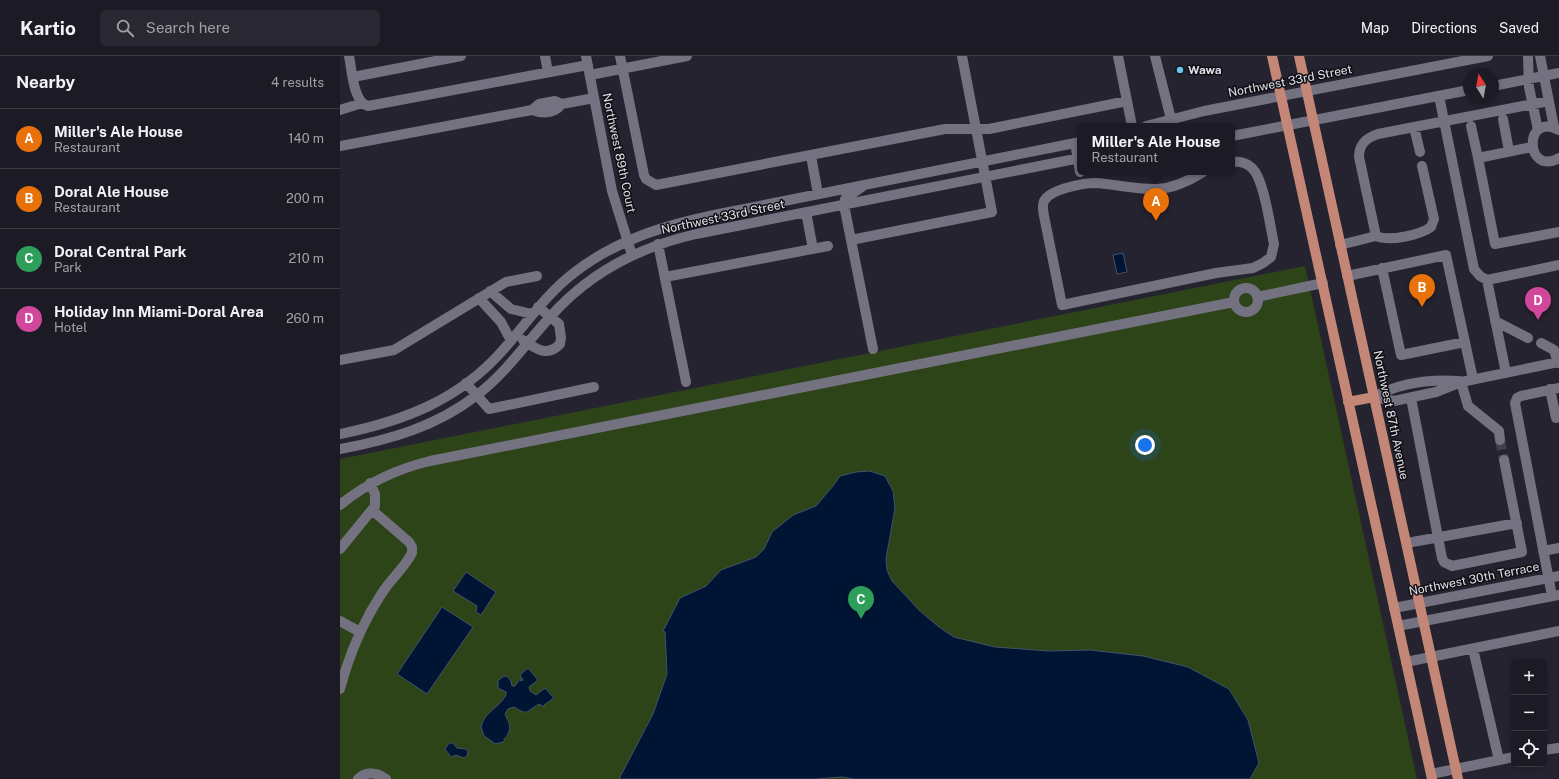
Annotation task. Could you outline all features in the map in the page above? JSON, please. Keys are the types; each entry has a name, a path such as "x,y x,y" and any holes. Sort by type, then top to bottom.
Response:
{"main road":[{"path":"1272,56 1431,776"},
{"name":"Northwest 87th Avenue","path":"1298,56 1458,779"},
{"path":"1348,402 1374,397"}],"street":[{"path":"349,56 357,97 362,103 368,106 548,72 587,60"},
{"path":"353,76 461,56"},
{"path":"545,56 548,72"},
{"path":"620,56 644,175 646,180 652,183 664,184 945,129 989,129 1127,101"},
{"path":"590,75 688,56"},
{"path":"851,240 992,212 962,56"},
{"path":"1118,56 1131,123"},
{"name":"Northwest 33rd Street","path":"1157,123 1281,95 1488,56"},
{"path":"1528,56 1529,79 1538,130"},
{"path":"1540,56 1556,128 1548,126 1538,130 1534,135 1532,147 1534,152 1543,160 1555,160 1559,158"},
{"path":"1155,57 1171,119"},
{"name":"Northwest 89th Court","path":"587,60 612,191 632,254"},
{"path":"1499,85 1559,73"},
{"path":"1235,135 1287,124 1463,91"},
{"path":"1439,96 1474,269 1480,276 1487,280 1559,265"},
{"path":"340,146 532,110 539,104 544,103 555,101 562,104 594,98"},
{"path":"1376,236 1360,161 1360,148 1364,142 1374,135 1549,101"},
{"path":"340,110 362,103"},
{"path":"1503,119 1509,151"},
{"path":"1472,126 1495,244 1559,232"},
{"path":"1414,127 1420,152"},
{"name":"Northwest 33rd Street","path":"340,434 378,426 405,417 438,402 466,384 493,361 535,310 576,271 602,253 627,240 673,224 1077,143"},
{"path":"1478,158 1532,147"},
{"path":"810,156 823,193 836,197 844,205"},
{"name":"Northwest 33rd Street","path":"340,449 382,441 418,429 444,416 477,396 505,371 550,316 586,283 632,254 658,244 696,234 1077,158"},
{"path":"1197,175 1175,186 1156,189 1094,183 1059,190 1046,198 1044,203 1044,216 1062,304 1216,273 1253,268 1267,260 1273,252 1274,244 1261,182 1255,171 1248,165 1235,162"},
{"path":"1340,244 1376,236 1390,239 1422,232 1432,227 1434,220 1422,166"},
{"path":"1080,175 1082,185"},
{"path":"866,185 847,197 844,205 873,349"},
{"path":"806,212 813,249"},
{"path":"658,244 686,382"},
{"path":"665,277 828,246"},
{"path":"1347,276 1446,254 1473,379"},
{"path":"1382,268 1401,355 1465,342"},
{"path":"340,360 389,351 399,347 506,282 537,276"},
{"path":"1487,280 1506,373"},
{"path":"1257,297 1323,283"},
{"path":"1244,288 1252,289 1257,297 1256,306 1249,311 1242,311 1234,302 1235,295 1244,288"},
{"path":"479,298 501,322 513,338 546,352 556,348 560,344 559,324 550,316 535,310 512,309 490,291"},
{"path":"340,505 370,483 393,472 430,461 1234,302"},
{"path":"1495,322 1528,338"},
{"path":"1374,397 1394,401 1411,398 1436,392 1473,379 1559,363 1556,353 1552,348 1541,344"},
{"path":"1374,397 1390,388 1434,379 1461,382"},
{"path":"1461,382 1468,406 1499,431 1500,440"},
{"path":"466,384 489,409 594,387"},
{"path":"1398,626 1555,596 1548,578 1516,400 1521,396 1555,389 1556,418 1559,417"},
{"path":"1411,398 1438,538 1443,560 1447,564 1452,566 1522,552 1504,460"},
{"path":"340,549 372,510 376,501 370,483"},
{"path":"340,689 348,662 360,632 381,594 410,556 412,550 409,542 372,510"},
{"path":"1407,543 1516,523"},
{"path":"1543,551 1559,548"},
{"name":"Northwest 30th Terrace","path":"1394,608 1559,576"},
{"path":"340,621 360,632"},
{"path":"1406,662 1559,631"},
{"path":"1473,648 1499,760"},
{"path":"1547,750 1558,748"},
{"path":"1431,776 1456,768 1511,758"},
{"path":"358,779 369,773 378,774 386,779"}],"green space":[{"path":"1305,266 1417,779 340,779 340,459"}],"water":[{"path":"1123,253 1127,272 1117,274 1113,255"},
{"path":"870,471 885,476 893,491 895,508 886,559 887,570 892,581 920,611 939,627 954,637 995,647 1049,651 1090,650 1143,656 1188,667 1229,689 1248,720 1259,763 1250,779 854,779 842,777 815,779 619,779 653,714 667,674 665,632 663,631 680,598 706,586 721,570 756,557 764,549 772,532 793,515 816,506 840,476 856,472"},
{"path":"466,572 496,592 481,615 476,612 477,606 453,591"},
{"path":"442,607 473,627 427,694 397,674"},
{"path":"528,668 538,680 529,687 530,691 536,695 545,688 554,698 544,705 544,707 539,704 527,712 514,707 508,709 505,714 510,726 508,734 504,742 494,744 484,736 481,727 488,714 506,695 506,692 498,688 498,681 502,677 507,676 511,681 512,686 515,686 520,679 521,681 523,680 520,675"},
{"path":"449,743 453,743 457,748 466,749 468,752 467,756 464,758 456,755 451,757 445,749"}],"tunnel":[{"path":"1500,440 1504,460"}],"place":[{"name":"Wawa","path":"1180,70"},
{"name":"Miller's Ale House","path":"1156,221"},
{"name":"Doral Ale House","path":"1422,307"},
{"name":"Holiday Inn Miami-Doral Area","path":"1538,320"},
{"name":"Doral Central Park","path":"861,619"}]}
